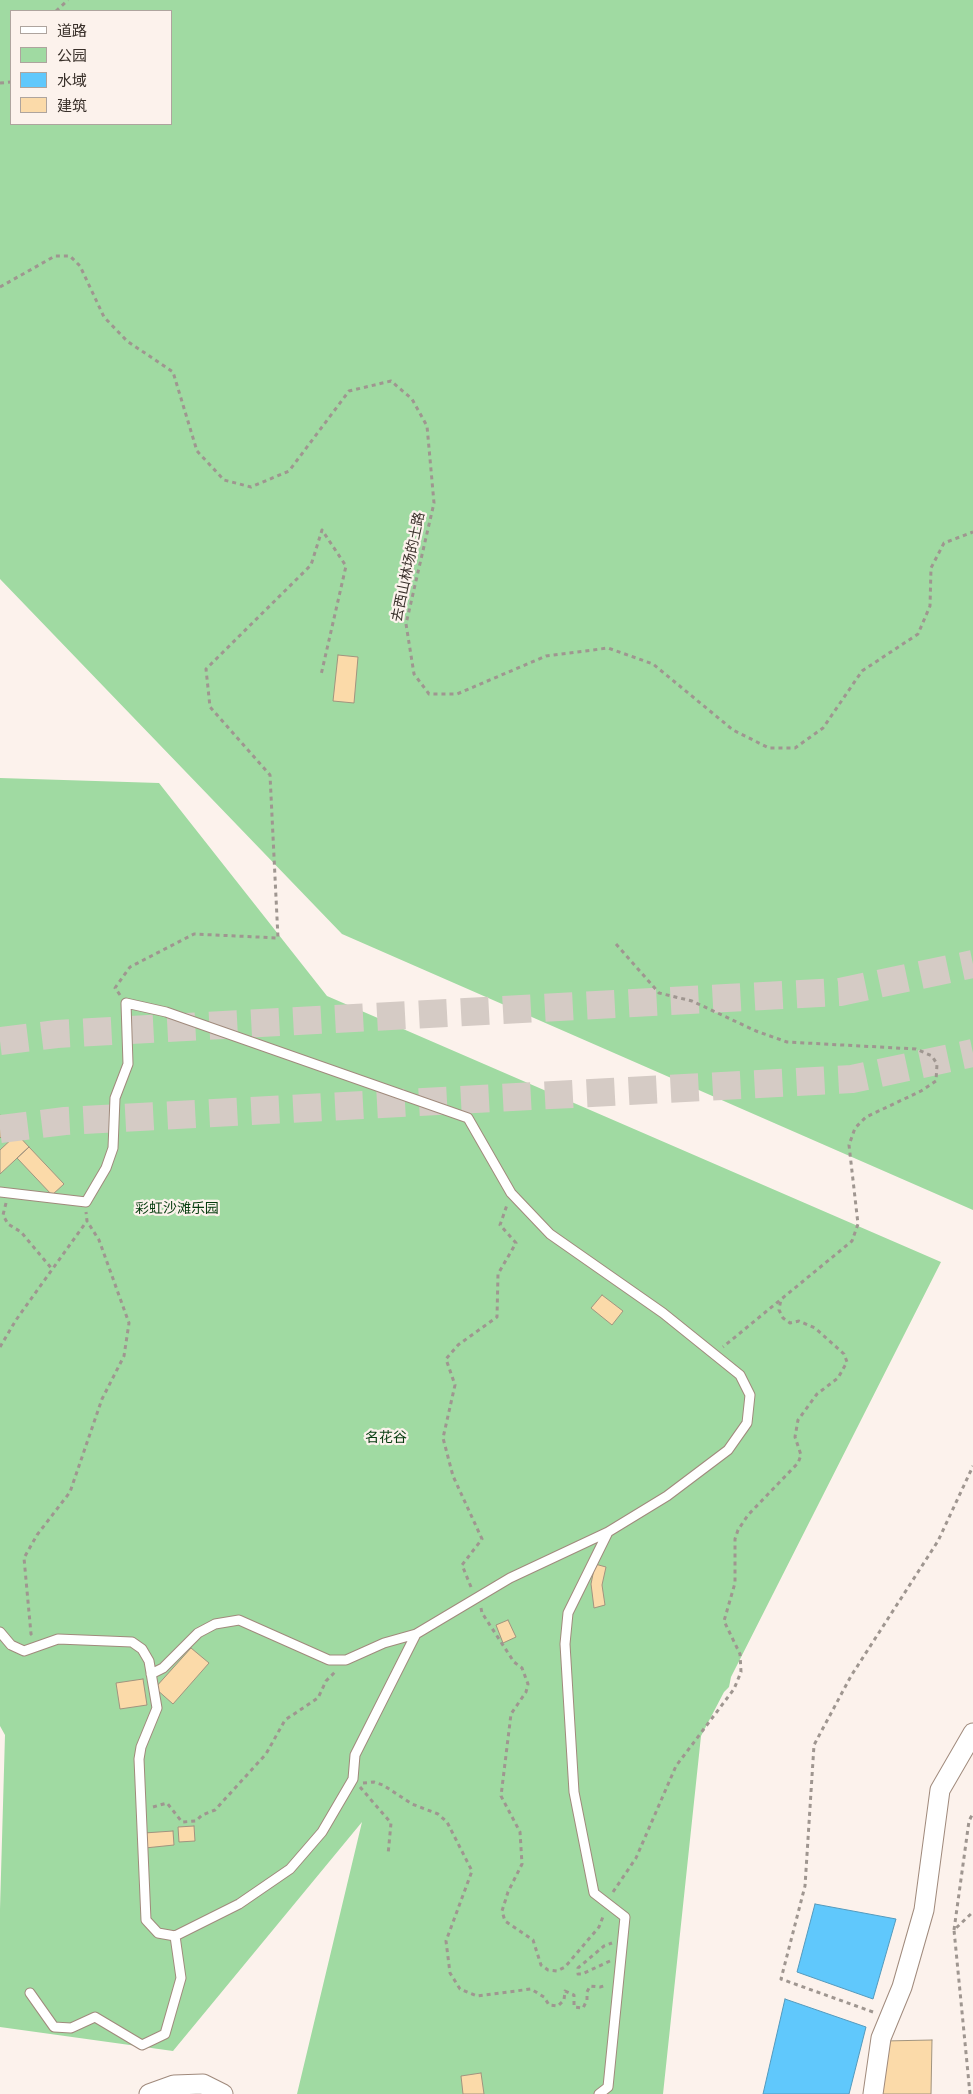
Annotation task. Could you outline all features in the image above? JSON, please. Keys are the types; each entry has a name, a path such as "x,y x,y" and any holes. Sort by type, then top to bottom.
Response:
{"street":[{"path":"872,2094 881,2038 902,1987 924,1910 940,1790 973,1733"},
{"path":"149,2094 174,2085 203,2084 223,2094"}],"lane":[{"path":"4,1192 86,1202 106,1168 113,1148 116,1098 128,1064 126,1003 166,1012 468,1118 511,1193 550,1234 663,1312 740,1375 750,1395 747,1423 728,1450 667,1496 608,1532 510,1578 416,1634 384,1643 346,1660 329,1660 239,1620 215,1624 198,1633 163,1668 151,1674"},
{"path":"599,2094 608,2088 625,1917 594,1893 574,1792 565,1644 568,1613 608,1532"},
{"path":"0,1632 11,1644 24,1651 58,1639 132,1642 142,1649 149,1662 157,1708 141,1747 139,1759 146,1920 158,1933 175,1936 239,1904 290,1869 322,1832 353,1779 355,1755 416,1634"},
{"path":"30,1993 54,2027 71,2028 95,2017 142,2044 165,2034 168,2025 182,1978 175,1936"}],"path":[{"path":"57,10 68,0"},
{"name":"去西山林场的土路","path":"0,287 56,256 70,256 80,266 104,317 127,341 173,372 197,451 224,480 251,487 289,471 349,391 391,381 412,399 427,426 434,503 406,624 414,674 429,694 457,694 546,656 608,648 653,664 733,730 769,748 795,748 822,728 862,671 918,634 930,606 931,568 944,543 973,532"},
{"path":"126,1003 115,988 130,967 194,934 278,938 270,775 210,707 206,669 311,565 322,530 346,566 321,675"},
{"path":"616,944 659,993 692,1001 756,1031 787,1042 916,1049 932,1056 937,1064 936,1081 921,1091 866,1117 855,1128 849,1145 858,1224 852,1241 715,1354"},
{"path":"4,1192 3,1215 8,1224 22,1232 52,1269"},
{"path":"511,1193 500,1225 516,1243 498,1274 497,1317 458,1345 446,1358 455,1385 443,1438 453,1476 482,1539 462,1565 472,1589 478,1596 482,1613 514,1662 522,1668 528,1684 526,1692 510,1714 501,1796 520,1832 522,1864 508,1892 502,1911 505,1921 533,1940 541,1965 548,1970 557,1971 565,1967 599,1927 608,1904"},
{"path":"44,1644 31,1634 24,1558 37,1535 70,1492 102,1399 124,1356 129,1323 99,1240 86,1221 86,1202"},
{"path":"0,1347 16,1320 86,1221"},
{"path":"617,1898 610,1896 636,1858 676,1766 734,1689 741,1672 740,1654 724,1621 735,1583 735,1539 738,1530 748,1515 798,1463 801,1455 795,1437 798,1420 817,1394 838,1378 847,1362 844,1354 815,1328 799,1321 790,1323 783,1318 778,1310 781,1299"},
{"path":"890,2018 781,1980 805,1886 814,1745 850,1676 938,1540 973,1466"},
{"path":"149,1809 168,1803 182,1822 196,1821 216,1810 266,1754 285,1720 318,1698 326,1681 346,1660"},
{"path":"353,1779 391,1823 388,1855"},
{"path":"353,1779 365,1784 374,1782 383,1785 412,1804 438,1814 447,1822 472,1871 446,1941 450,1973 460,1989 477,1996 531,1989 544,1997 549,2004 558,2006 564,2000 565,1991 574,1994 574,2007 583,2008 590,1986 600,1987 608,1984 619,1972"},
{"path":"970,2094 954,1930 969,1821 973,1813"},
{"path":"954,1930 973,1912"},
{"path":"621,1955 582,1974 578,1974 578,1968 604,1946 623,1938"}],"green space":[{"path":"0,0 973,0 973,1210 342,934 0,579"},
{"name":"名花谷","path":"0,778 159,783 327,996 941,1262 731,1677 729,1687 724,1692 701,1736 663,2094 297,2094 362,1822 173,2051 0,2027 0,1909 5,1735 0,1726"}],"water":[{"path":"815,1904 896,1919 873,1999 797,1972"},
{"path":"785,1999 866,2027 849,2094 763,2094"}],"building":[{"path":"338,655 358,657 354,703 333,701"},
{"path":"0,1115 12,1127 0,1138"},
{"path":"17,1134 29,1147 0,1174 0,1150"},
{"path":"29,1147 64,1184 52,1195 17,1158"},
{"path":"602,1295 623,1311 612,1325 591,1308"},
{"path":"595,1564 606,1567 602,1585 605,1605 594,1608 591,1584"},
{"path":"508,1620 516,1637 503,1643 496,1625"},
{"path":"191,1648 209,1663 173,1704 155,1688"},
{"path":"143,1679 147,1705 120,1709 116,1683"},
{"path":"194,1826 195,1841 179,1842 178,1827"},
{"path":"173,1831 174,1845 145,1848 144,1833"},
{"path":"932,2040 931,2094 881,2094 884,2041"},
{"path":"481,2073 484,2094 463,2094 461,2076"}],"tunnel":[{"path":"0,1041 57,1034 840,992 973,964"},
{"path":"0,1129 65,1121 852,1079 973,1053"}],"park label":[{"name":"彩虹沙滩乐园","path":"177,1209"}]}
